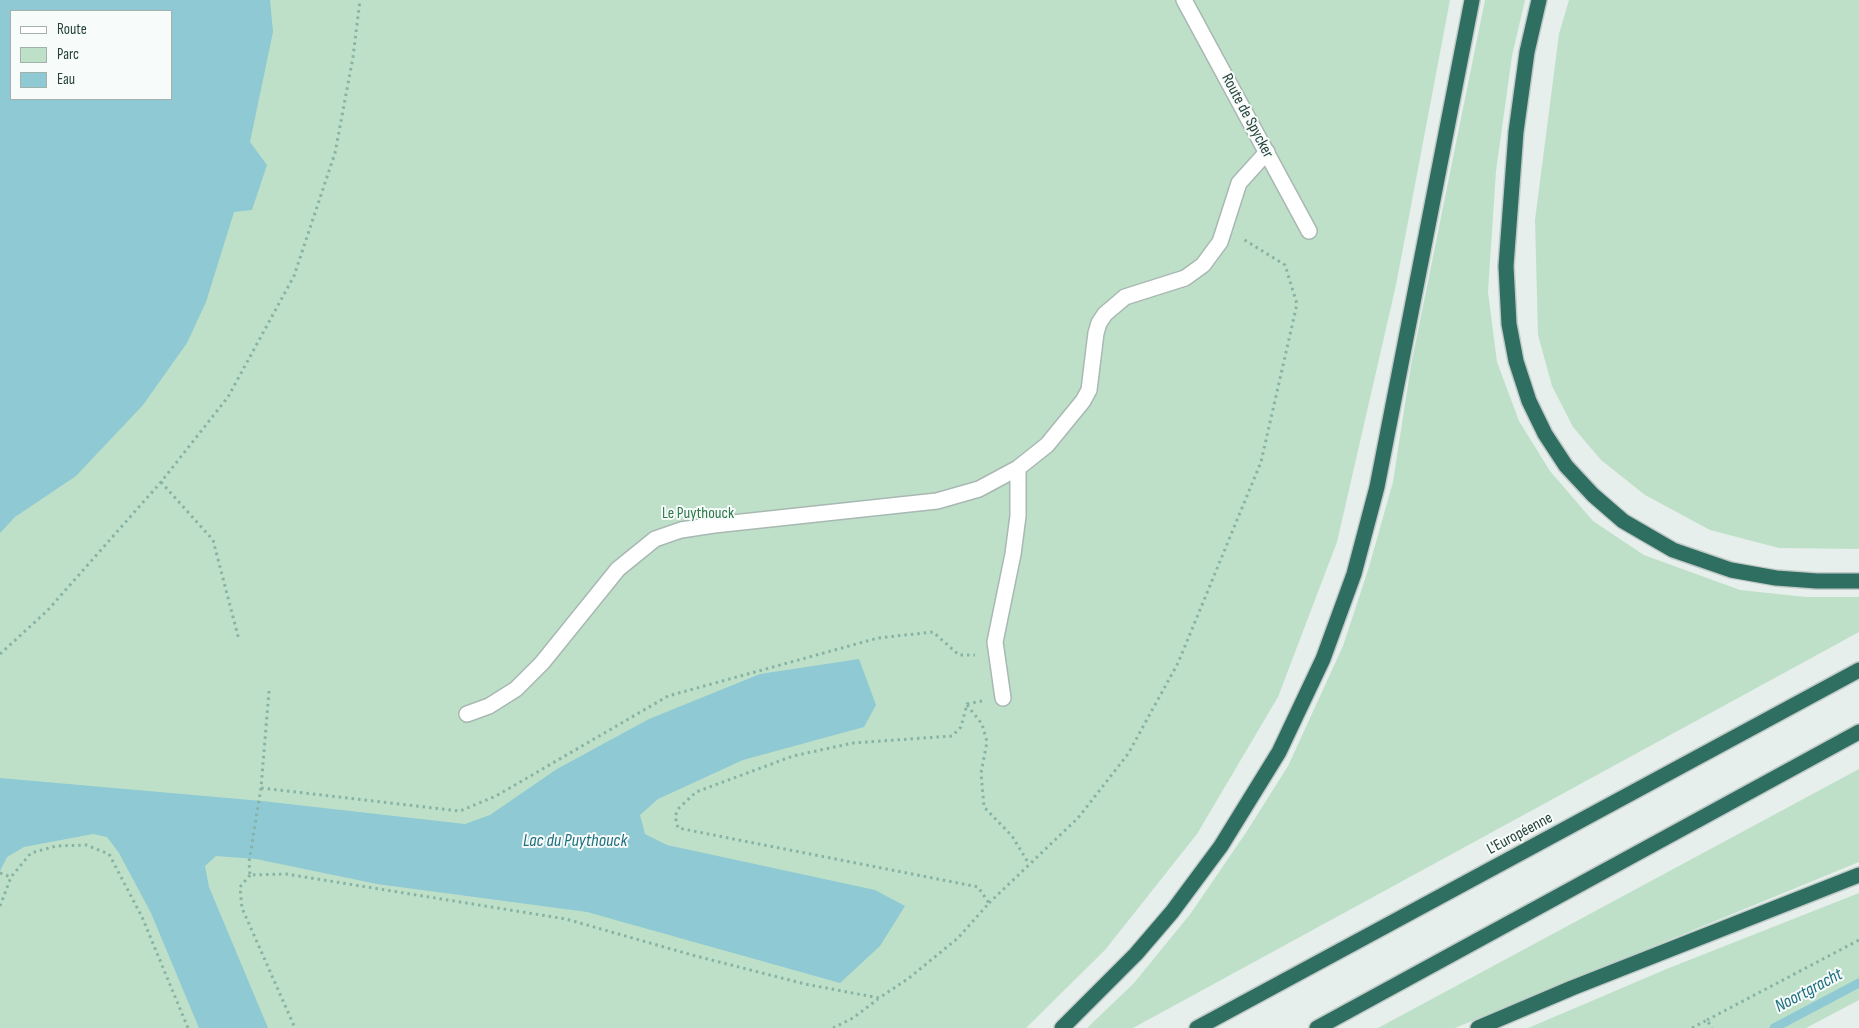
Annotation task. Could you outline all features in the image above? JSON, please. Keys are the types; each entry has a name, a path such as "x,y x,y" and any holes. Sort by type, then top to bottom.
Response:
{"highway":[{"path":"1062,1028 1136,954 1172,912 1221,846 1279,752 1323,659 1354,574 1378,487 1472,0"},
{"path":"1539,0 1527,52 1516,132 1506,266 1509,324 1516,361 1529,401 1544,434 1566,466 1599,501 1641,533 1673,550 1731,570 1776,578 1817,581 1859,581"},
{"name":"L'Européenne","path":"1197,1028 1859,670"},
{"path":"1317,1028 1859,732"},
{"path":"1478,1028 1572,988 1859,875"}],"street":[{"name":"Route de Spycker","path":"1184,0 1309,232"},
{"path":"467,714 484,708 516,689 542,663 618,569 655,539 681,530 714,525 937,501 979,488 1018,468 1047,445 1083,401 1089,390 1096,333 1099,323 1105,314 1120,300 1135,292 1172,283 1194,272 1212,255 1226,228 1239,183 1267,152"},
{"path":"1003,698 996,654 996,633 1014,554 1017,525 1018,468"}],"path":[{"path":"0,654 47,611 161,482 228,397 294,276 335,153 353,57 360,0"},
{"path":"833,1028 853,1018 909,978 958,938 989,903 1078,818 1128,754 1178,663 1261,462 1297,304 1285,265 1226,228"},
{"path":"161,482 213,540 239,640"},
{"path":"261,788 460,811 496,796 668,696 878,638 933,632 959,655 996,654"},
{"path":"269,691 261,788 249,862 250,875 240,887 242,908 295,1028"},
{"path":"967,704 1003,698"},
{"path":"967,704 982,724 987,742 981,773 984,807 1012,836 1029,864"},
{"path":"967,704 961,727 952,736 853,743 792,756 696,792 679,808 675,816 678,828 978,887 989,903"},
{"path":"0,906 11,877 31,853 56,846 86,845 109,854 142,917 188,1028"},
{"path":"0,873 11,877"},
{"path":"250,875 286,874 566,919 805,984 879,998"},
{"path":"1692,1028 1859,940"},
{"path":"1707,1020 1712,1028"}],"green space":[{"name":"Le Puythouck","path":"0,0 1450,0 1396,285 1337,542 1278,697 1197,834 1105,950 1026,1028 0,1028"},
{"path":"1485,0 1525,0 1512,56 1496,171 1488,292 1497,362 1519,421 1550,471 1593,521 1644,555 1740,590 1806,597 1859,597 1859,632 1133,1028 1087,1028 1134,983 1191,913 1247,831 1288,766 1343,646 1369,567 1393,482 1411,365"},
{"path":"1569,0 1859,0 1859,549 1779,548 1710,530 1645,495 1601,460 1573,427 1552,386 1538,335 1535,220 1559,34"},
{"path":"1859,769 1859,862 1455,1028 1378,1028"},
{"path":"1859,893 1859,1000 1806,1028 1528,1028 1669,968"}],"water":[{"path":"0,0 270,0 273,32 250,142 267,165 252,210 234,212 206,302 187,343 143,405 76,476 15,517 0,533"},
{"name":"Lac du Puythouck","path":"859,659 876,705 864,727 743,760 658,799 640,815 645,834 667,845 875,890 905,906 880,946 840,983 587,912 377,884 256,859 216,856 205,866 209,887 268,1028 199,1028 151,913 119,853 107,837 93,834 24,847 7,857 0,871 0,778 262,801 465,824 490,815 557,769 649,719 760,674"}],"waterway":[{"name":"Noortgracht","path":"1774,1028 1859,983"}]}
